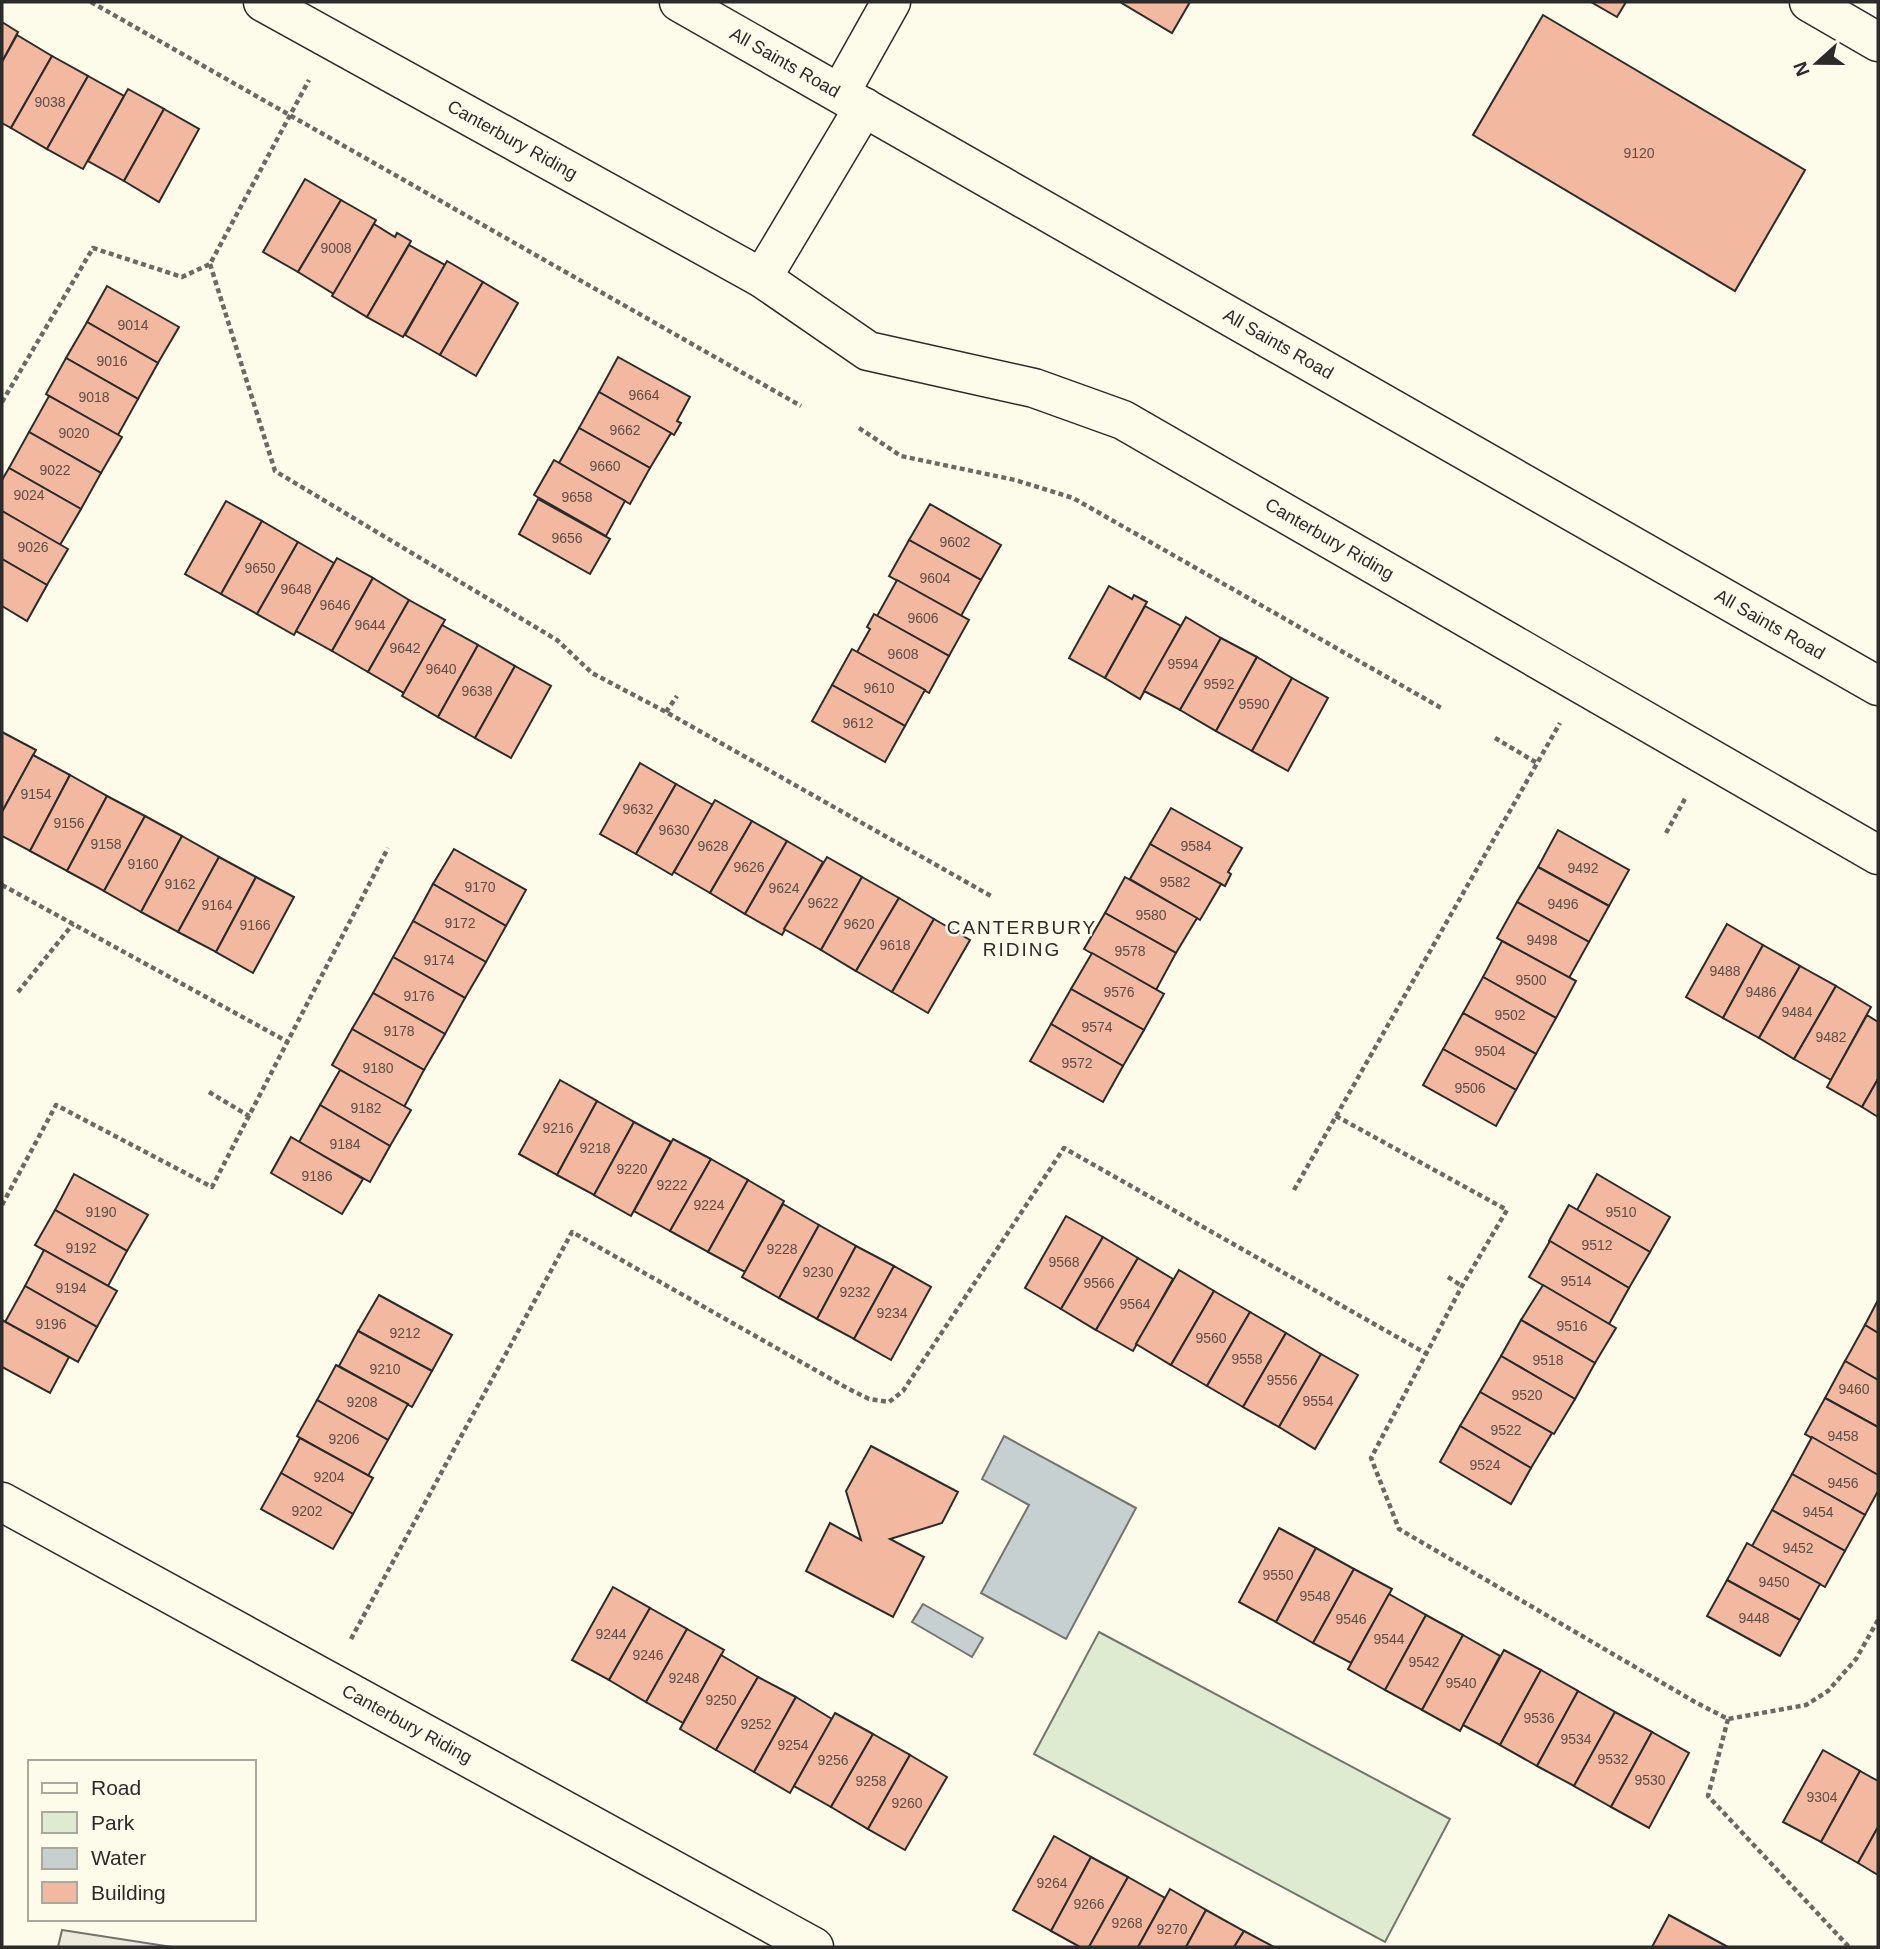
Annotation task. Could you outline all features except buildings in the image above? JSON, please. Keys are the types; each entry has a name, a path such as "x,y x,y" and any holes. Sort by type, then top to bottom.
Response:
{"street":[{"name":"Canterbury Riding","path":"262,2 762,278 868,351 1034,388 1123,420 1878,855"},
{"name":"All Saints Road","path":"679,2 1878,686"},
{"path":"762,278 852,100 891,2"},
{"path":"1809,2 1878,42"},
{"name":"Canterbury Riding","path":"2,1502 814,1947"}],"path":[{"path":"91,2 801,406"},
{"path":"2,402 93,248 182,276 210,264 331,40"},
{"path":"210,264 275,471 557,640 592,673 991,896"},
{"path":"859,428 901,456 1015,480 1073,498 1443,709"},
{"path":"666,712 677,696"},
{"path":"1294,1190 1561,722 1572,728"},
{"path":"1495,738 1537,763"},
{"path":"1666,833 1688,793"},
{"path":"2,1205 56,1105 212,1187 388,848"},
{"path":"2,885 288,1042"},
{"path":"18,992 72,924"},
{"path":"209,1092 249,1116"},
{"path":"1336,1116 1507,1210 1462,1286 1371,1458 1399,1529 1683,1696 1728,1719 1806,1705 1828,1691 1856,1659 1878,1620"},
{"path":"350,1640 572,1232 847,1388 869,1399 889,1402 903,1391 1064,1147 1427,1354"},
{"path":"1448,1277 1462,1286"},
{"path":"1728,1719 1709,1796 1849,1947"}],"green space":[{"path":"1099,1632 1450,1819 1385,1942 1034,1754"}],"shaded area":[{"path":"62,1930 172,1947 58,1947"}],"water":[{"path":"1004,1436 1136,1508 1066,1639 981,1593 1029,1505 982,1479"},
{"path":"923,1604 983,1638 972,1657 912,1622"}],"district":[{"name":"CANTERBURY RIDING","path":"1022,938"}]}
